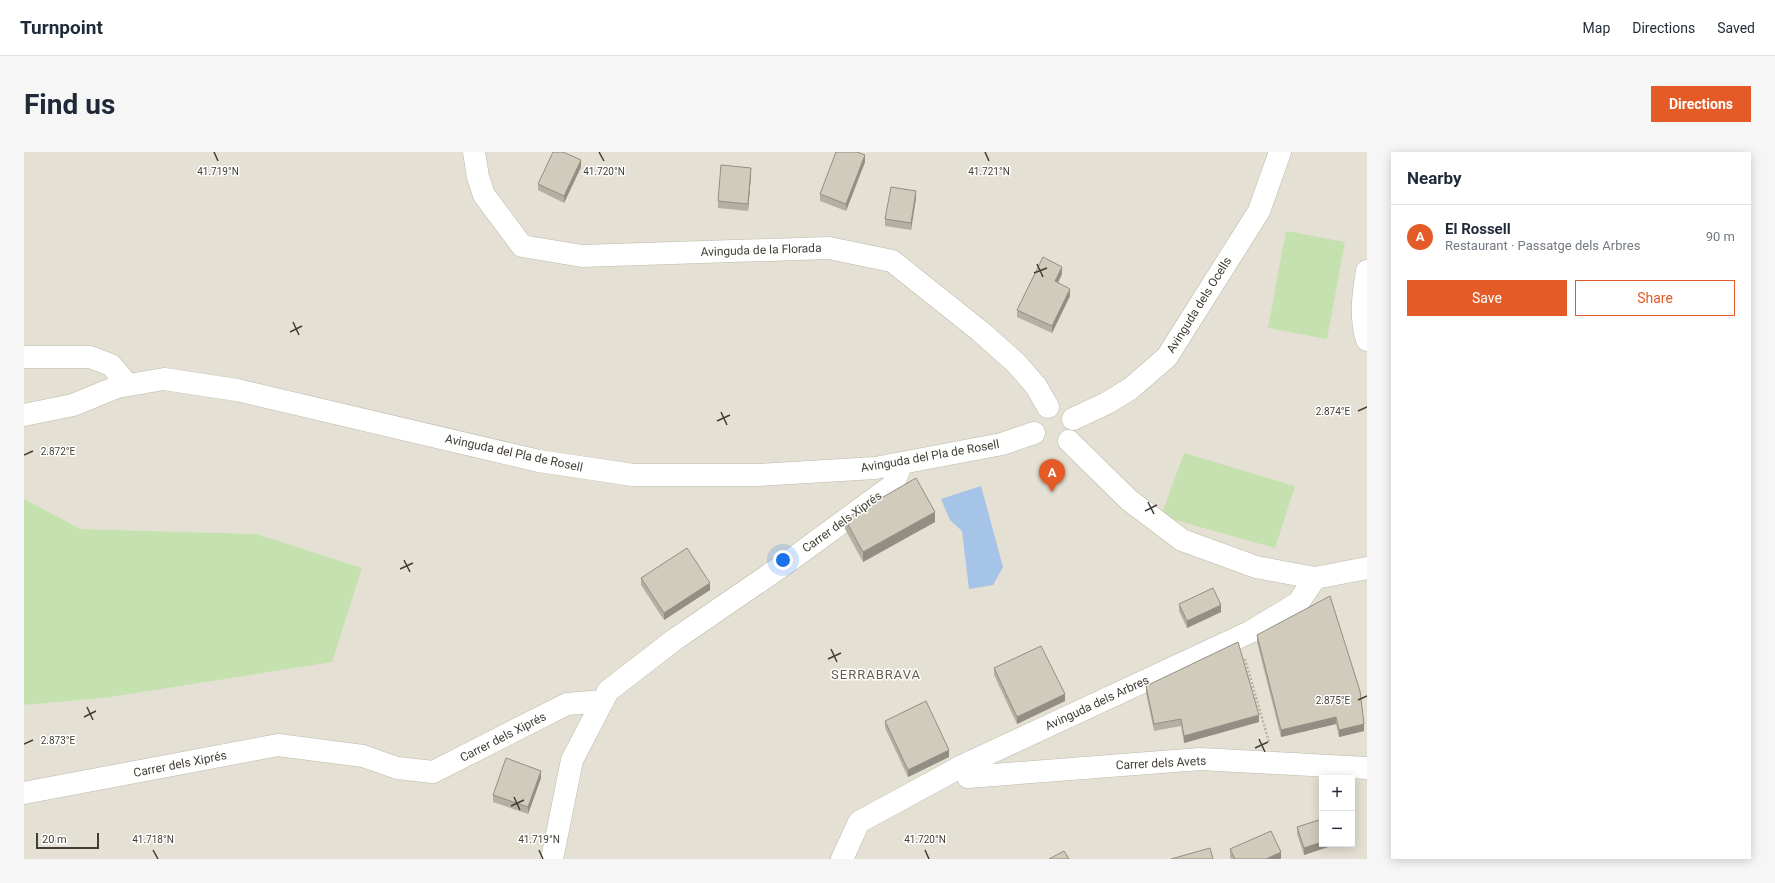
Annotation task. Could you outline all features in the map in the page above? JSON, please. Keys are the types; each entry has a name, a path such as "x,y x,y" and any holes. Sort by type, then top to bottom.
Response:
{"street":[{"name":"Avinguda de la Florada","path":"474,152 478,177 484,195 522,246 582,256 828,248 892,261 980,331 1016,363 1036,386 1048,407"},
{"name":"Avinguda dels Ocells","path":"1072,419 1107,403 1130,389 1167,357 1259,211 1280,152"},
{"path":"1367,271 1363,292 1363,327 1367,340"},
{"path":"24,357 90,357 112,365 128,384"},
{"name":"Avinguda del Pla de Rosell","path":"24,415 73,405 117,386 164,378 238,390 539,461 633,475 758,475 875,468 1002,444 1034,433"},
{"path":"1058,406 1065,409 1072,419 1074,430 1069,441 1062,445 1053,447 1045,445 1034,433 1034,419 1040,411 1048,407 1058,406"},
{"path":"1069,441 1142,512 1182,540 1256,567 1315,578 1367,568"},
{"name":"Carrer dels Xiprés","path":"24,793 278,745 363,756 397,768 433,772 567,704 603,701 608,691 674,640 792,559 893,485 902,462"},
{"name":"Avinguda dels Arbres","path":"842,859 859,822 962,766 1239,637 1298,603 1315,578"},
{"path":"552,859 572,760 603,701"},
{"name":"Carrer dels Avets","path":"962,766 968,777 1200,759 1367,768"}],"path":[{"path":"1239,637 1275,763"}],"shaded area":[{"path":"24,152 1367,152 1367,859 24,859 24,705 104,698 362,568 257,534 81,529 24,499"}],"green space":[{"path":"1286,231 1345,242 1327,339 1268,328"},
{"path":"1184,453 1295,486 1275,548 1161,516"},
{"path":"24,499 81,529 257,534 362,568 332,662 104,698 24,705"}],"water":[{"path":"981,486 1003,567 993,585 969,589 962,531 950,520 941,499"}],"building":[{"path":"553,152 563,152 581,160 564,196 538,184"},
{"path":"836,152 857,152 865,155 846,204 820,194"},
{"path":"721,165 751,168 748,204 718,201"},
{"path":"891,187 916,191 911,223 885,219"},
{"path":"1043,257 1062,267 1055,281 1070,289 1052,326 1017,310"},
{"path":"916,478 935,512 863,552 845,519"},
{"path":"687,548 710,583 664,613 641,578"},
{"path":"1213,588 1221,605 1187,621 1179,604"},
{"path":"1330,596 1360,691 1364,724 1339,730 1336,717 1281,730 1257,635"},
{"path":"1238,642 1259,715 1184,736 1181,719 1154,724 1146,686"},
{"path":"1041,646 1065,694 1017,717 994,668"},
{"path":"926,701 949,750 908,770 885,721"},
{"path":"506,758 541,771 528,807 493,795"},
{"path":"1319,820 1319,843 1304,848 1297,827"},
{"path":"1271,831 1281,852 1266,859 1235,859 1230,849"},
{"path":"1210,848 1213,859 1171,859"},
{"path":"1064,851 1069,859 1049,859"}],"place":[{"name":"El Rossell","path":"1052,492"}],"district":[{"name":"SERRABRAVA","path":"876,674"}]}
